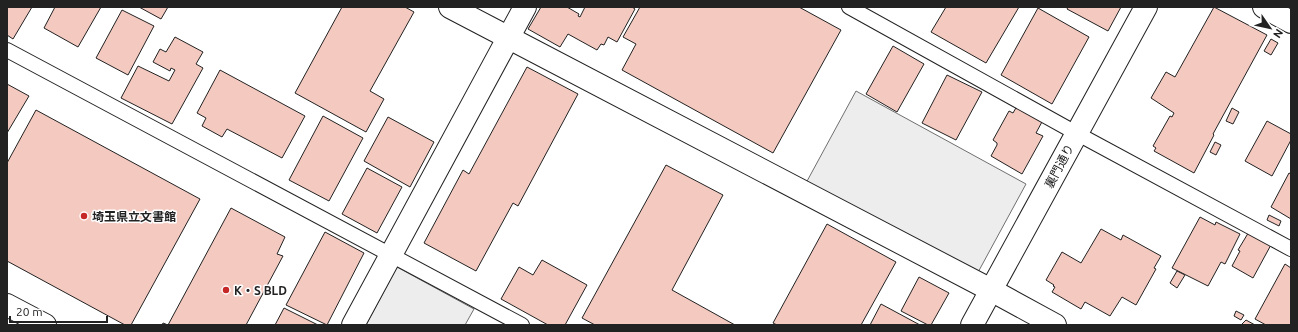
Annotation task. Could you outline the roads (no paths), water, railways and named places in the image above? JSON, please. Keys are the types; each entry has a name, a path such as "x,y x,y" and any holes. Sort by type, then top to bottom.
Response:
{"main road":[{"path":"450,7 991,290 1055,325"},
{"path":"353,325 525,7"},
{"name":"裏門通り","path":"972,325 1146,7"},
{"path":"1264,7 1291,22"},
{"path":"7,305 45,325"}],"lane":[{"path":"849,7 1076,133 1291,249"},
{"path":"7,50 522,325"}],"place":[{"name":"埼玉県立文書館","path":"84,216"},
{"name":"K・S BLD","path":"226,290"}]}
